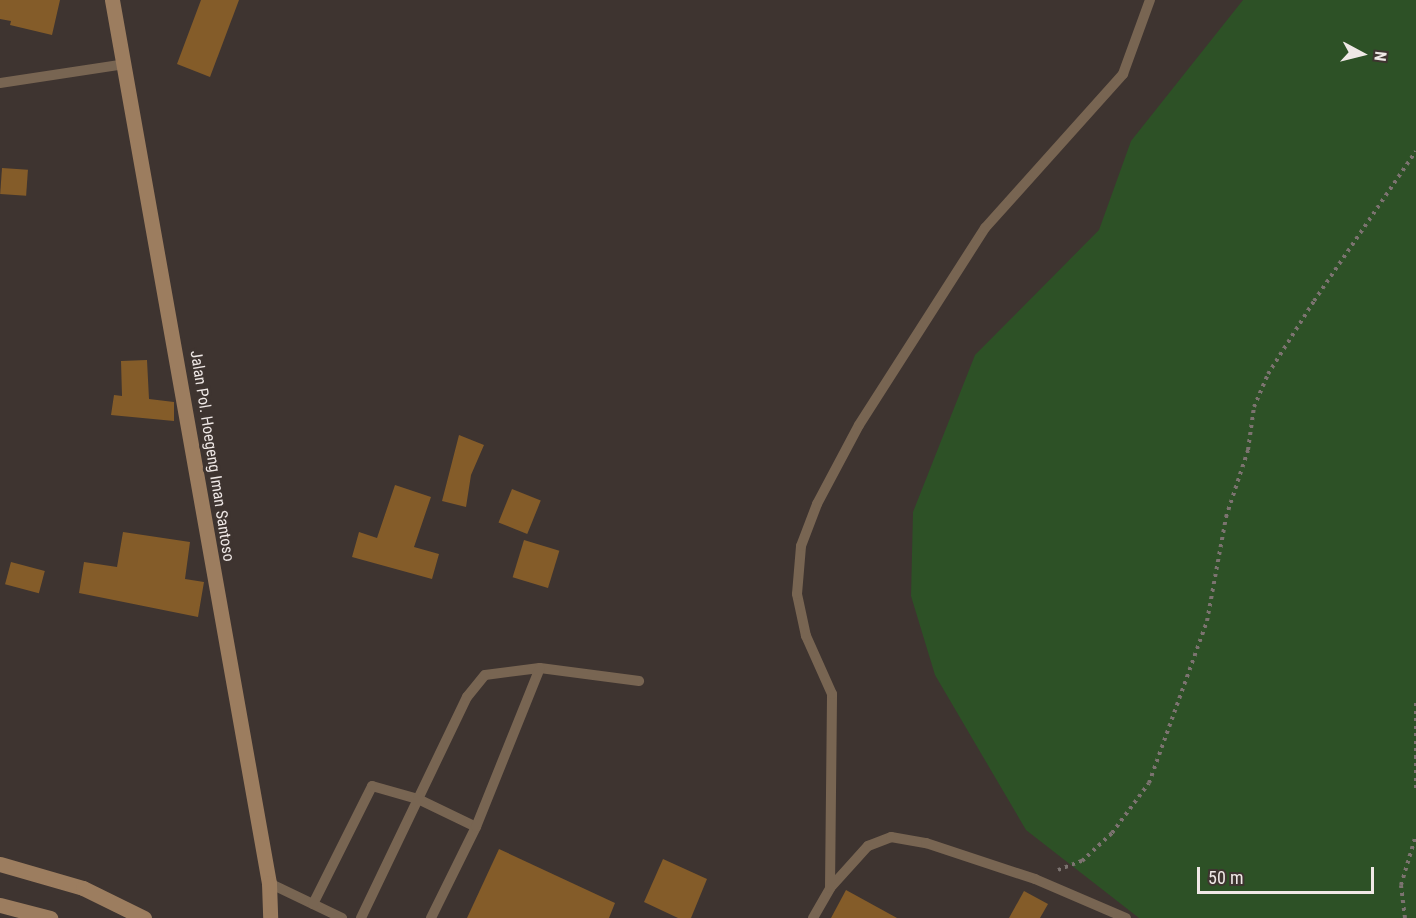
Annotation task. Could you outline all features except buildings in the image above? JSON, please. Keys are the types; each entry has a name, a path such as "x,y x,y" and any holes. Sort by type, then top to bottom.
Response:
{"street":[{"name":"Jalan Pol. Hoegeng Iman Santoso","path":"112,0 268,883 270,918"},
{"path":"0,864 83,888 144,918"},
{"path":"0,904 50,918"}],"lane":[{"path":"830,888 832,694 806,636 797,594 801,546 817,504 859,425 985,228 1124,74 1150,0"},
{"path":"0,83 125,64"},
{"path":"431,918 476,827 540,668"},
{"path":"361,918 467,697 485,675 540,668 639,681"},
{"path":"313,904 372,786 418,799 476,827"},
{"path":"813,918 830,888 868,846 891,837 926,843 1035,879 1126,918"},
{"path":"268,883 342,918"}],"path":[{"path":"1035,879 1083,861 1112,833 1149,783 1207,621 1226,517 1248,450 1254,407 1268,374 1314,301 1416,151"},
{"path":"1416,703 1416,790"},
{"path":"1405,918 1401,885 1416,835"}],"green space":[{"path":"1243,0 1416,0 1416,918 1139,918 1026,830 935,675 911,596 913,512 975,355 1099,230 1131,141"}]}
